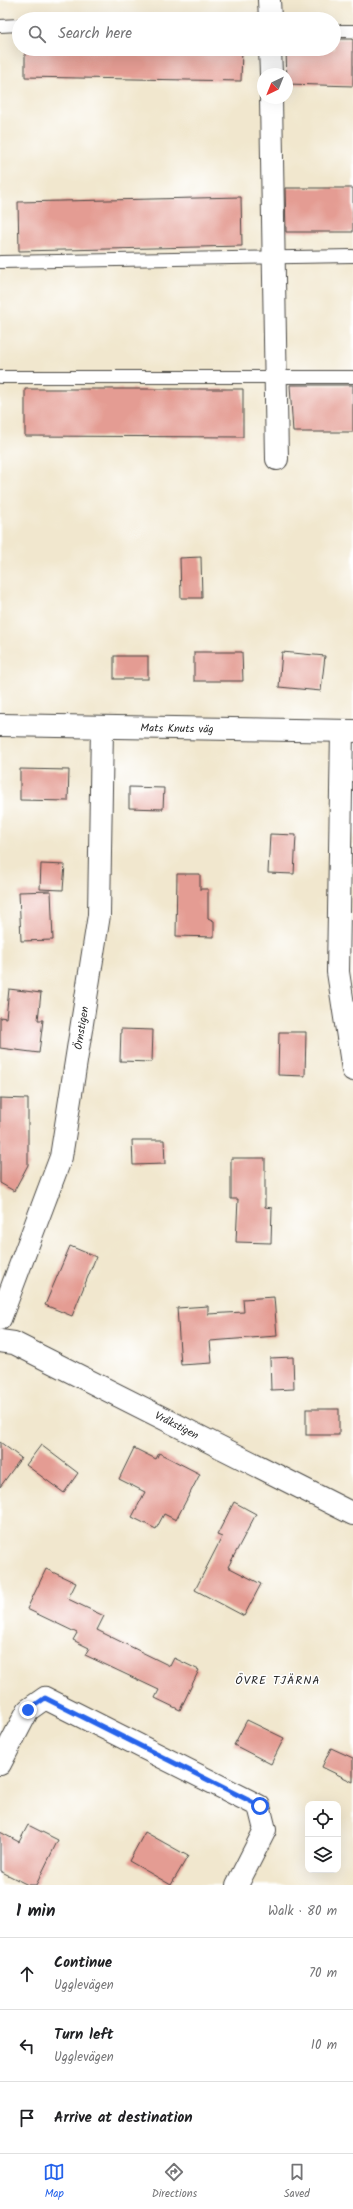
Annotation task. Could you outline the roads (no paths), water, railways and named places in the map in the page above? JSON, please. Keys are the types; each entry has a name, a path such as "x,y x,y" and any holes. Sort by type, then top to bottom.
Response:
{"street":[{"path":"270,0 270,12"},
{"path":"270,56 271,68"},
{"path":"271,104 277,459"},
{"name":"Mats Knuts väg","path":"0,725 347,731"},
{"name":"Örnstigen","path":"0,1319 61,1157 99,915 102,726"},
{"path":"347,731 338,972 353,1070"},
{"name":"Vråkstigen","path":"0,1341 14,1343 353,1514"},
{"path":"0,1764 28,1710 45,1698 260,1806 265,1830 237,1885"}],"lane":[{"path":"0,26 12,26"},
{"path":"341,31 353,31"},
{"path":"0,262 353,256"},
{"path":"0,377 353,377"}],"district":[{"name":"ÖVRE TJÄRNA","path":"278,1680"}]}
